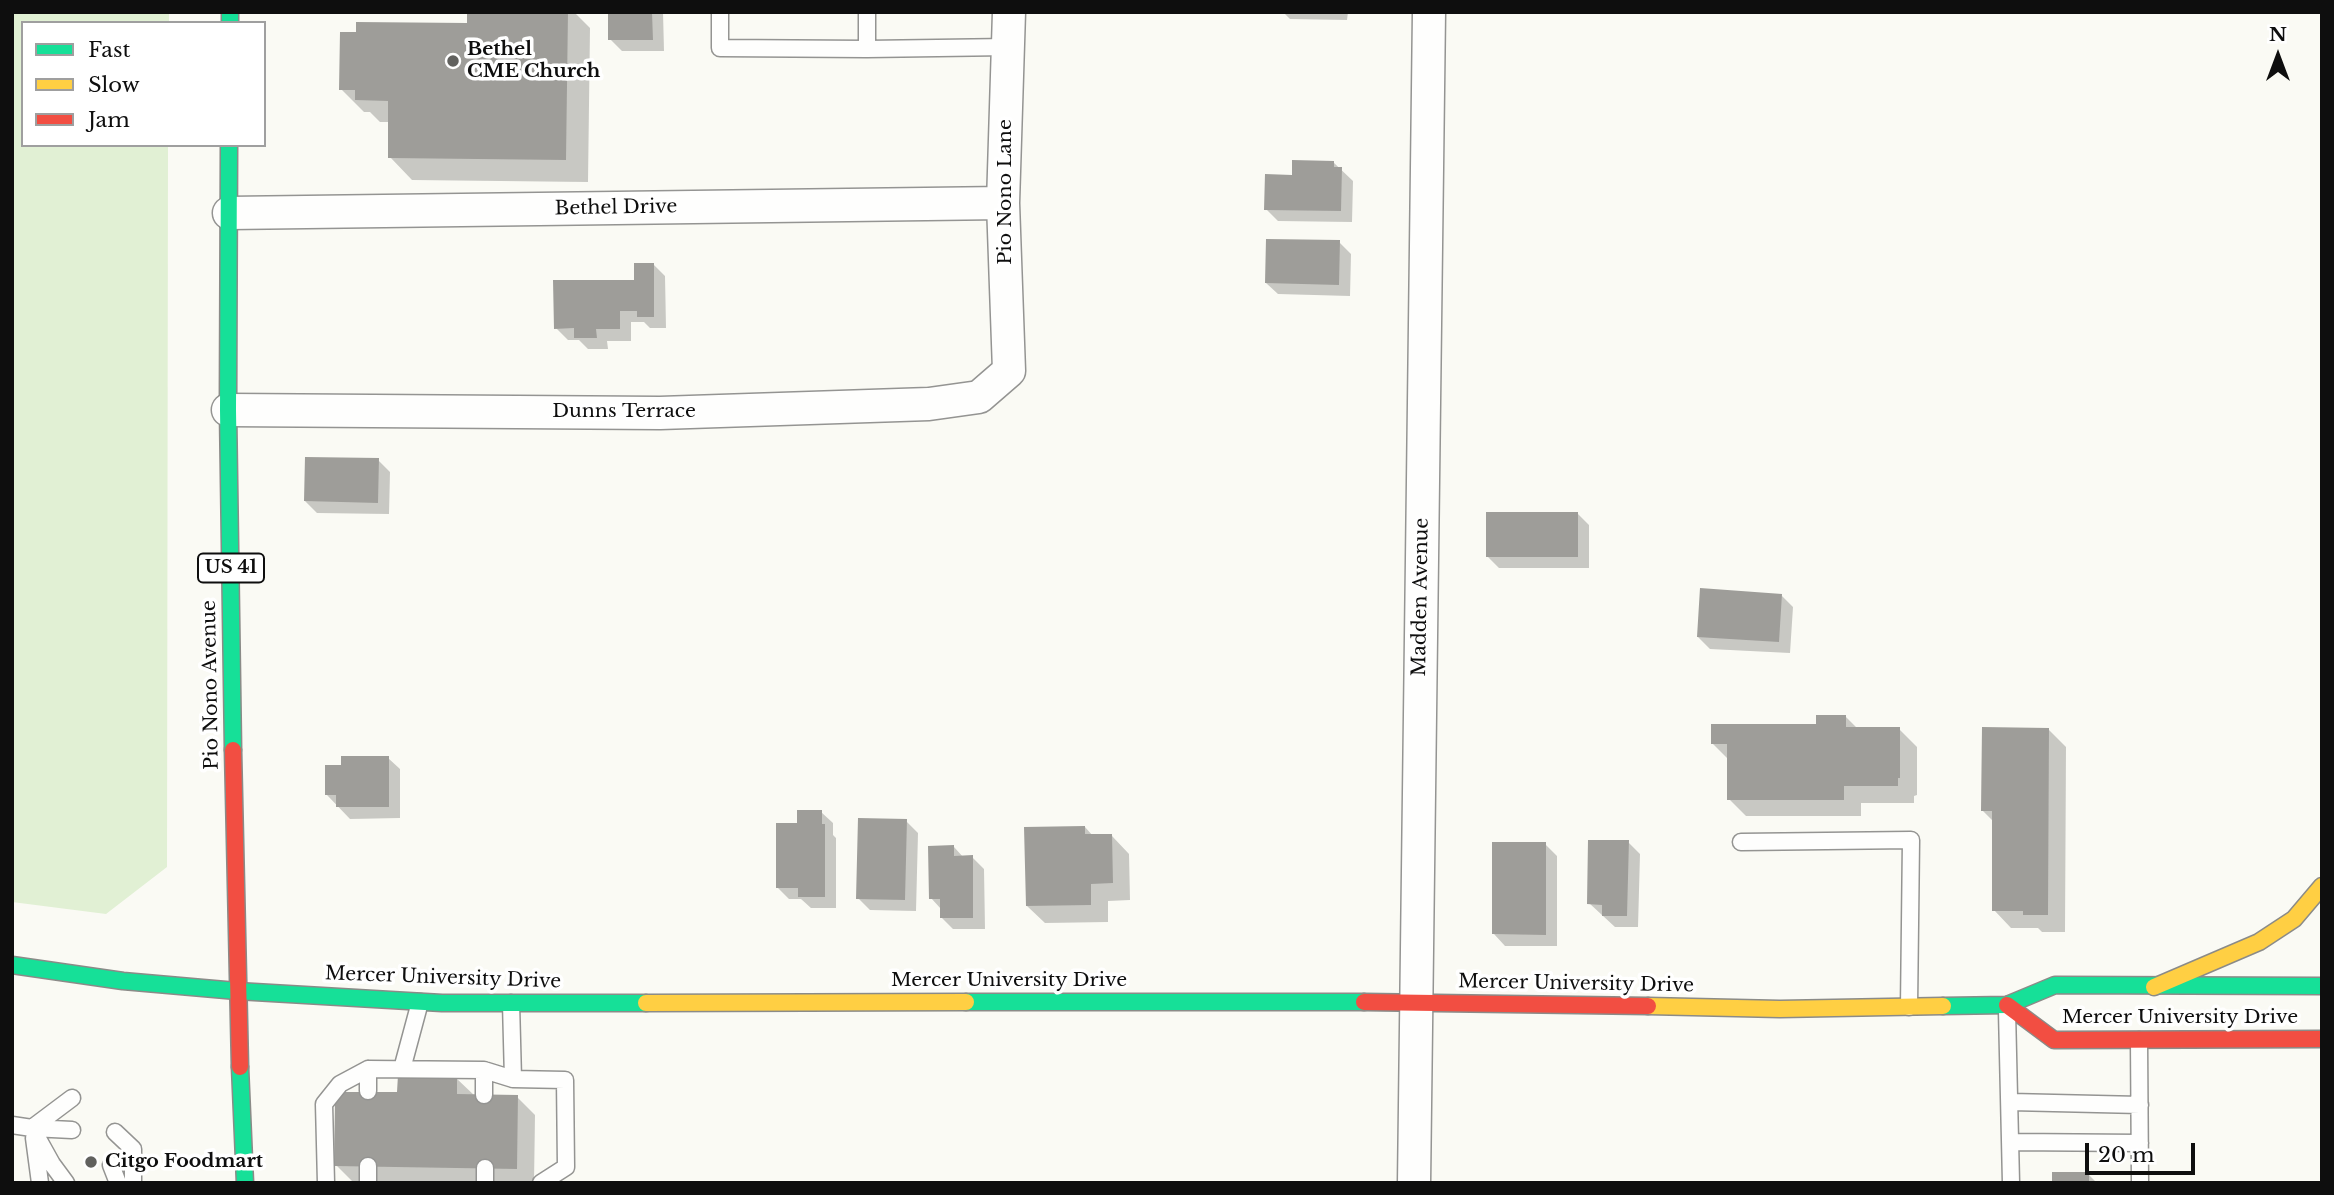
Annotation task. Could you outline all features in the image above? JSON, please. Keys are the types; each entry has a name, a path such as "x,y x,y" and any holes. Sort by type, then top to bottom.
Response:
{"main road":[{"name":"Pio Nono Avenue","path":"229,147 228,410 237,991 245,1183"},
{"path":"2154,987 2259,942 2294,919 2322,886"},
{"name":"Mercer University Drive","path":"12,965 123,981 237,991 420,1002 511,1003 1415,1002 1780,1009 2007,1005 2055,985 2322,986"},
{"name":"Mercer University Drive","path":"2007,1005 2054,1040 2322,1039"}],"street":[{"name":"Pio Nono Lane","path":"1009,12 1003,202 1009,371"},
{"name":"Madden Avenue","path":"1414,1183 1429,12"},
{"name":"Bethel Drive","path":"229,214 1003,202"},
{"name":"Dunns Terrace","path":"228,410 660,413 929,404 979,397 1009,371"}],"lane":[{"path":"720,12 720,48 867,50 1008,47"},
{"path":"867,12 867,50"},
{"path":"1741,842 1911,840 1909,1007"},
{"path":"402,1069 420,1002"},
{"path":"511,1003 513,1079"},
{"path":"2007,1005 2011,1183"},
{"path":"2138,1040 2140,1183"},
{"path":"368,1069 368,1091"},
{"path":"326,1183 324,1104 340,1084 368,1069 402,1069 484,1070 513,1079 565,1080 566,1167 541,1183"},
{"path":"484,1070 484,1095"},
{"path":"32,1128 72,1098"},
{"path":"2011,1102 2140,1105"},
{"path":"12,1125 72,1130"},
{"path":"32,1128 40,1183"},
{"path":"32,1128 66,1183"},
{"path":"115,1132 134,1149 134,1183"},
{"path":"2011,1142 2140,1143"},
{"path":"111,1165 118,1183"},
{"path":"368,1166 368,1183"}],"green space":[{"path":"12,12 169,12 169,21 21,21 21,147 168,147 167,867 106,914 12,902"}],"building":[{"name":"Bethel CME Church","path":"467,12 568,12 566,160 388,158 388,101 355,100 355,90 339,90 340,32 356,32 356,22 467,23"},
{"path":"608,12 652,12 653,40 608,40"},
{"path":"1292,160 1334,161 1334,167 1342,167 1341,211 1264,210 1265,174 1292,175"},
{"path":"1266,239 1340,240 1339,285 1265,283"},
{"path":"634,263 654,263 654,317 637,317 637,311 620,311 620,329 596,329 597,338 574,338 574,328 554,329 553,280 634,280"},
{"path":"305,457 379,458 378,503 304,501"},
{"path":"1486,512 1578,512 1578,557 1486,557"},
{"path":"1700,588 1782,594 1779,642 1697,637"},
{"path":"1816,715 1846,715 1846,727 1900,727 1898,786 1844,786 1844,800 1727,800 1727,744 1711,744 1711,724 1816,724"},
{"path":"1982,727 2049,728 2048,915 2023,915 2023,911 1992,911 1992,811 1981,811"},
{"path":"341,756 389,756 389,807 336,807 336,795 325,795 325,765 341,765"},
{"path":"797,810 822,810 822,824 825,824 825,897 798,897 798,888 776,888 776,823 797,823"},
{"path":"858,818 907,819 905,900 856,899"},
{"path":"1085,826 1085,834 1112,834 1113,883 1091,884 1091,905 1026,906 1024,827"},
{"path":"1588,840 1629,840 1627,916 1602,916 1602,905 1587,904"},
{"path":"1492,842 1546,842 1546,935 1492,934"},
{"path":"954,845 954,856 973,855 973,918 940,918 940,899 929,899 928,846"},
{"path":"398,1075 457,1076 457,1094 518,1095 517,1169 334,1166 335,1101 344,1092 397,1092"},
{"path":"2052,1172 2089,1172 2089,1183 2052,1183"}],"traffic: fast":[{"path":"230,12 230,21"},
{"path":"229,147 228,410 233,750"},
{"path":"12,965 123,981 237,991 442,1003 646,1003"},
{"path":"1943,1006 2007,1005 2055,985 2322,986"},
{"path":"966,1002 1364,1002"},
{"path":"240,1067 245,1183"}],"traffic: slow":[{"path":"2154,987 2259,942 2294,919 2322,886"},
{"path":"646,1003 966,1002"},
{"path":"1648,1006 1780,1009 1943,1006"}],"traffic: jam":[{"path":"233,750 240,1067"},
{"path":"1364,1002 1648,1006"},
{"path":"2007,1005 2054,1040 2322,1039"}],"place":[{"name":"Bethel CME Church","path":"453,61"},
{"name":"Citgo Foodmart","path":"91,1162"}]}
